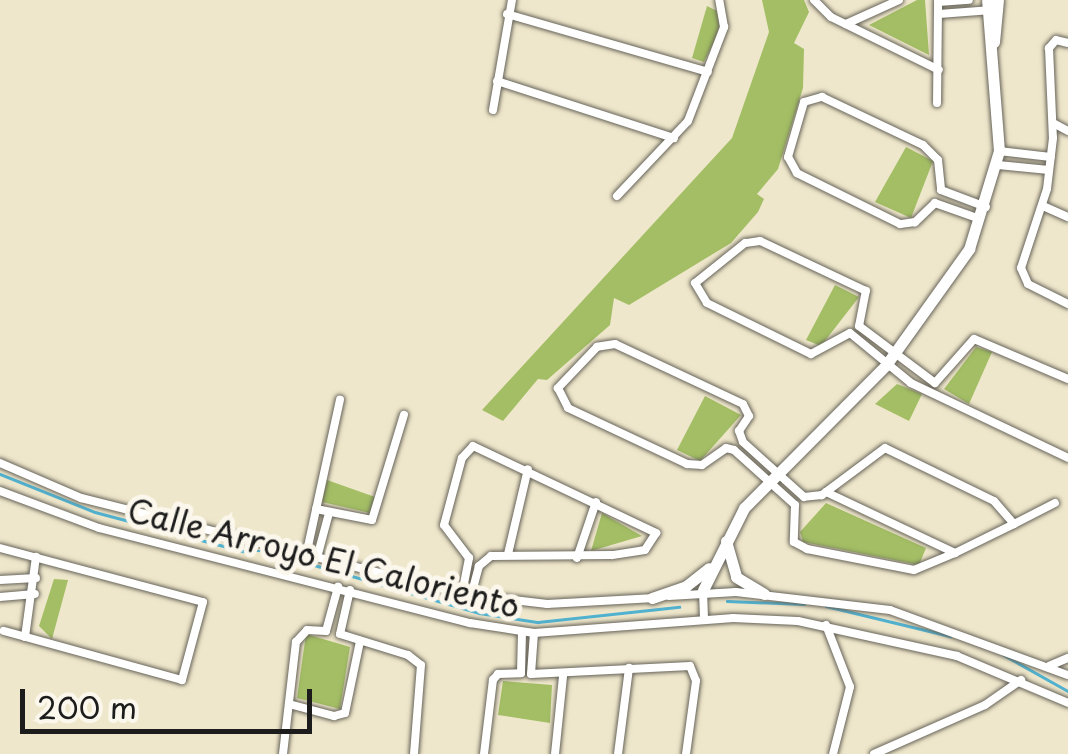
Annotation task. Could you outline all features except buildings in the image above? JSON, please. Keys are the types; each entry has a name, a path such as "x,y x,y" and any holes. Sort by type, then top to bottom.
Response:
{"street":[{"path":"493,110 512,0"},
{"path":"618,196 688,121 724,28 719,0"},
{"path":"814,0 846,24 939,70"},
{"path":"846,24 900,0"},
{"path":"937,103 938,1 969,0"},
{"path":"704,620 703,590 726,536 772,476 890,360 950,281 984,214 999,151 992,5 939,14"},
{"path":"507,14 708,72"},
{"path":"1068,43 1056,40 1050,48 1053,124 1049,170 1043,206 1022,274 1068,304"},
{"path":"497,81 674,138"},
{"path":"822,96 922,145 938,160 941,190 984,214 935,203 911,224 900,224 797,173 788,157 804,102 822,96"},
{"path":"1053,124 1068,130"},
{"path":"999,151 1050,157"},
{"path":"998,165 1049,170"},
{"path":"1043,206 1068,217"},
{"path":"935,383 890,360 857,322 869,299 866,291 760,241 746,243 695,283 707,303 812,354 850,333 933,394 1068,458"},
{"path":"933,394 935,383 974,339 1068,380"},
{"path":"1014,524 994,500 885,448 826,492 808,498 772,476 729,448 707,463 687,464 568,408 558,388 597,347 615,344 743,404 749,416 740,436 772,476 798,509 794,542 914,570 955,553 1014,524 1055,503"},
{"path":"307,551 340,400"},
{"path":"316,510 372,520 404,415"},
{"path":"479,446 650,526 656,537 645,550 577,558 508,554 481,562 466,595 468,558 444,525 462,458 479,446"},
{"name":"Calle Arroyo El Caloriento","path":"0,463 80,498 231,539 307,551 466,595 547,604 652,598 703,590 890,610 1068,676"},
{"path":"508,554 528,469"},
{"name":"Calle Arroyo El Caloriento","path":"0,491 99,528 522,632 704,620 826,625 917,644 1021,680 1068,702"},
{"path":"826,492 955,553"},
{"path":"577,558 596,502"},
{"path":"318,554 329,513"},
{"path":"726,536 728,564 736,578 764,594"},
{"path":"0,548 203,602 182,680 4,631"},
{"path":"25,636 35,594 36,556"},
{"path":"652,598 686,586 712,566"},
{"path":"0,580 36,578"},
{"path":"326,631 338,587"},
{"path":"340,634 350,590"},
{"path":"0,598 35,594"},
{"path":"826,625 850,687 833,754"},
{"path":"283,754 296,642 307,630 340,634 421,665 414,754"},
{"path":"521,673 522,632"},
{"path":"531,674 534,633"},
{"path":"289,704 334,716 345,712 360,641"},
{"path":"1049,666 1068,658"},
{"path":"484,754 493,680 504,672 563,676 681,663 694,670 686,754"},
{"path":"618,754 629,668"},
{"path":"554,754 563,676"},
{"path":"874,754 994,700 1021,680"}],"green space":[{"path":"762,0 804,0 809,12 794,43 804,49 803,88 778,169 757,194 764,199 758,212 731,243 629,305 614,298 610,325 547,380 538,379 503,421 482,410 732,138 769,32"},
{"path":"917,0 925,0 929,55 869,25"},
{"path":"707,6 717,11 722,26 704,62 692,58"},
{"path":"906,147 933,161 911,218 875,202"},
{"path":"835,285 859,297 821,346 806,340"},
{"path":"976,347 992,352 969,404 944,389"},
{"path":"897,384 922,394 909,421 875,404"},
{"path":"705,396 741,415 700,461 677,450"},
{"path":"327,480 375,497 370,513 322,502"},
{"path":"826,503 926,548 919,565 803,542 800,532"},
{"path":"602,513 642,536 591,551"},
{"path":"54,579 68,580 52,639 39,626"},
{"path":"306,634 350,647 340,709 297,698"},
{"path":"503,681 552,685 550,723 498,715"}],"waterway":[{"path":"0,474 95,512 243,551 266,551 479,613 538,622 679,607"},
{"path":"727,601 804,604"},
{"path":"826,606 950,636"},
{"path":"1004,655 1068,691"}]}
